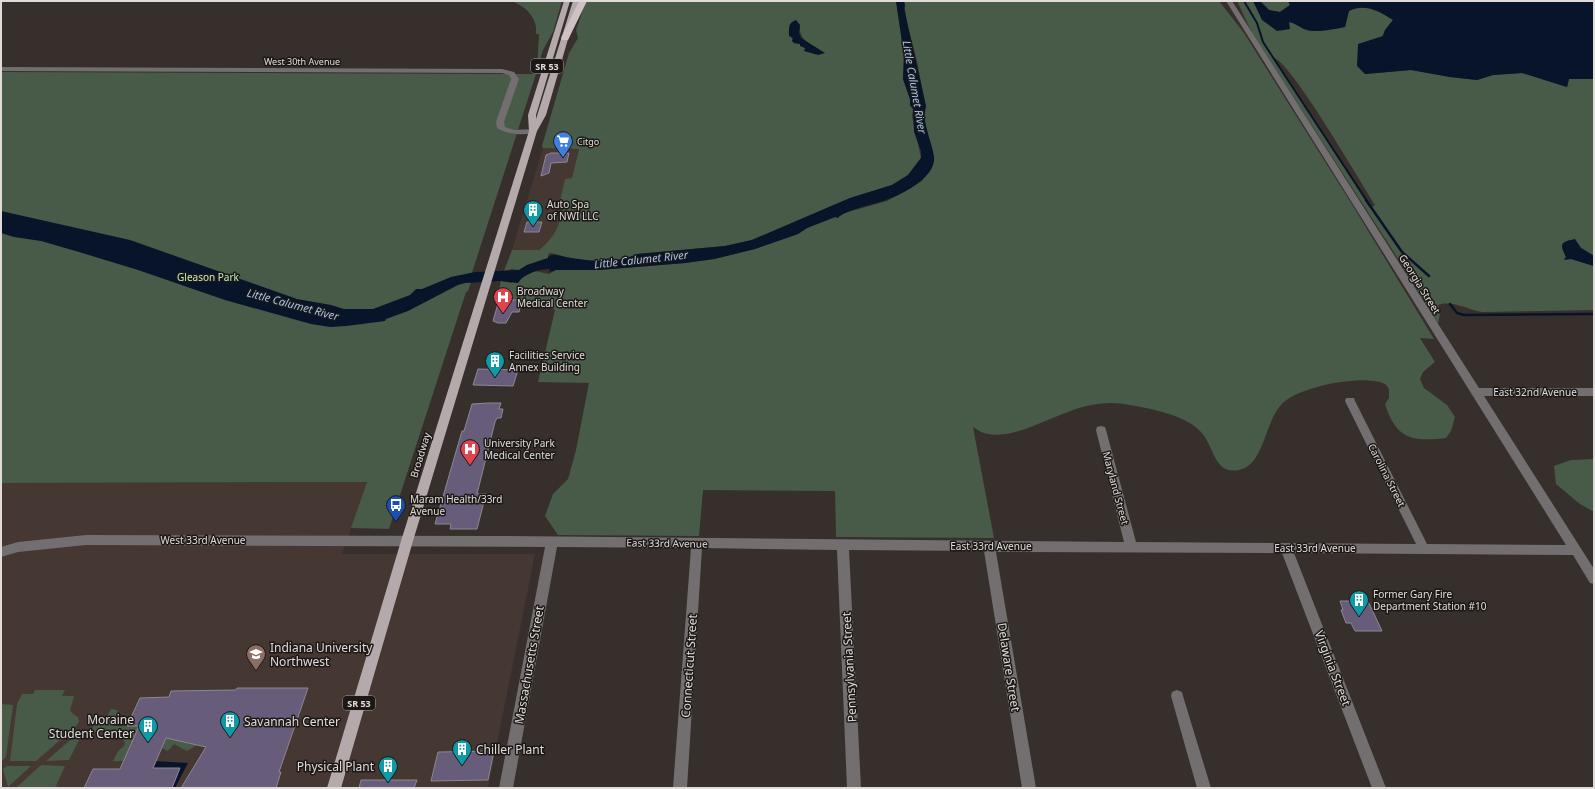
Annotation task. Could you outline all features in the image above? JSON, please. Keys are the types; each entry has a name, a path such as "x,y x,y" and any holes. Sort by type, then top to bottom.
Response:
{"highway":[{"path":"565,38 573,24 582,1"}],"main road":[{"name":"Broadway","path":"533,131 532,115 567,1"},
{"name":"Broadway","path":"334,788 407,541 533,131 542,114 576,1"}],"street":[{"name":"Georgia Street","path":"1229,1 1594,579"},
{"name":"West 30th Avenue","path":"1,69 502,70 512,73 515,79 500,122 501,128 513,132 533,131"},
{"name":"East 32nd Avenue","path":"1476,392 1594,392"},
{"name":"Carolina Street","path":"1350,401 1424,549"},
{"name":"Maryland Street","path":"1101,430 1132,546"},
{"name":"West 33rd Avenue","path":"1,552 18,547 86,540 407,541"},
{"name":"East 33rd Avenue","path":"407,541 843,546 1132,546 1576,550"},
{"name":"Massachusetts Street","path":"506,788 552,542"},
{"name":"Connecticut Street","path":"680,788 697,544"},
{"name":"Pennsylvania Street","path":"843,546 854,788"},
{"name":"Delaware Street","path":"989,546 1029,788"},
{"name":"Virginia Street","path":"1286,548 1380,788"},
{"path":"1178,696 1204,788"}],"shaded area":[{"path":"543,148 579,148 572,179 565,179 559,205 564,205 559,227 554,236 539,250 512,250"},
{"name":"Indiana University Northwest","path":"368,482 342,554 535,554 488,788 1,788 1,483"}],"green space":[{"path":"512,1 562,1 553,32 543,50 537,70 539,34 536,34 535,23 530,14 522,6"},
{"path":"586,1 896,1 904,55 903,79 910,99 910,105 913,109 912,116 921,158 908,175 892,185 850,198 752,240 725,246 637,254 621,259 604,261 578,259 549,253 548,258 527,265 519,270 512,269 504,271 512,250 539,250 553,235 560,219 564,205 559,205 565,179 572,178 579,149 543,148 542,146 569,53 578,38 576,30","holes":["794,22 800,25 801,35 804,39 824,53 805,51 805,48 801,44 794,43 790,34"]},
{"path":"904,1 1219,1 1244,33 1353,206 1434,339 1420,338 1435,362 1423,372 1420,379 1424,388 1447,405 1455,417 1451,431 1446,438 1424,439 1407,436 1394,425 1389,416 1385,404 1389,398 1389,390 1384,383 1361,380 1347,381 1304,391 1284,402 1273,418 1256,458 1250,465 1242,469 1232,471 1225,469 1220,465 1205,437 1193,425 1185,420 1165,413 1124,404 1102,403 1081,407 1015,432 994,435 981,432 973,427 994,538 836,537 835,491 703,490 699,536 558,535 545,516 553,494 568,479 576,450 589,383 538,382 555,310 549,308 545,300 498,300 501,295 499,295 500,293 506,293 507,289 499,290 501,281 511,283 535,271 549,274 556,270 599,270 685,263 714,259 755,249 798,234 807,228 848,212 887,201 922,181 934,159 924,118 926,108 917,61 907,24"},
{"path":"1237,1 1253,1 1289,22 1298,24 1307,30 1345,27 1349,10 1361,7 1378,11 1393,20 1385,30 1365,74 1411,70 1477,80 1493,75 1522,73 1567,87 1569,79 1594,79 1594,256 1581,248 1576,242 1562,245 1562,248 1566,257 1564,259 1571,259 1594,266 1594,310 1482,312 1454,304 1443,304 1438,305 1440,314 1438,324 1395,254 1252,33","holes":["1274,58 1283,65 1310,100 1375,205 1370,208"]},
{"path":"1260,1 1288,1 1290,5 1280,12 1269,10"},
{"name":"Gleason Park","path":"1,72 536,74 469,282 471,282 468,291 466,292 389,529 351,528 367,482 1,483"},
{"path":"1594,459 1594,512 1580,504 1556,484 1554,466 1571,460"},
{"path":"35,690 65,690 62,696 74,696 70,710 78,717 79,722 36,761 10,761 17,704 22,694 33,694"},
{"path":"1,704 13,705 6,757 2,761"},
{"path":"111,709 117,710 118,712 113,726 139,726 123,761 113,761 118,751 124,746 125,742 123,741 127,731 91,732 96,720 105,720"},
{"path":"83,732 69,760 46,761 77,734"},
{"path":"166,738 197,745 187,751 174,744 168,751 162,748"},
{"path":"41,765 65,766 55,788 16,788"},
{"path":"7,766 31,766 8,787 3,769"}],"water":[{"name":"Little Calumet River","path":"896,1 904,1 904,8 926,106 925,121 934,157 931,170 914,186 890,199 856,209 838,218 835,217 807,228 798,234 755,249 714,259 685,263 599,270 556,270 549,272 550,269 542,270 528,274 518,283 501,281 465,283 458,285 408,311 386,319 385,321 330,327 311,324 225,300 138,270 41,241 14,237 1,233 1,211 130,240 297,299 331,305 344,309 373,309 410,295 416,289 422,289 451,277 475,272 519,270 527,265 548,258 548,255 549,257 551,255 556,255 576,259 607,261 627,258 637,254 725,246 752,240 850,198 892,185 908,175 921,158 921,151 914,132 913,109 910,105 910,99 903,79 904,55"},
{"path":"1253,1 1260,1 1269,10 1280,12 1290,5 1288,1 1594,1 1594,79 1569,79 1567,87 1522,73 1493,75 1477,80 1411,70 1365,74 1357,66 1358,44 1383,36 1385,30 1393,20 1372,9 1361,8 1349,11 1345,27 1311,31 1289,22 1290,29 1277,31 1262,20"},
{"path":"796,20 800,25 799,33 801,38 825,53 818,55 804,51 805,48 792,41 793,38 789,36 789,28 790,24"},
{"path":"1575,239 1581,248 1594,256 1594,266 1571,259 1564,260 1566,257 1562,246 1564,242"},
{"path":"154,761 188,763 175,788 172,788 150,768"}],"building":[{"path":"551,153 569,153 567,162 551,163 549,173 541,176 546,155"},
{"name":"Auto Spa of NWI LLC","path":"527,222 542,222 539,232 524,232"},
{"name":"Broadway Medical Center","path":"499,300 522,300 519,312 512,312 506,323 498,323 493,321"},
{"name":"Facilities Service Annex Building","path":"478,369 518,370 513,386 473,385"},
{"name":"University Park Medical Center","path":"501,403 499,409 503,409 501,418 497,418 495,422 477,494 486,494 477,529 450,529 451,524 435,524 462,431 464,431 472,404"},
{"name":"Former Gary Fire Department Station #10","path":"1340,601 1368,601 1382,631 1355,631 1351,623 1346,623 1341,610 1343,610"},
{"name":"Savannah Center","path":"237,688 308,688 279,772 281,772 276,788 181,788 206,747 166,738 153,768 180,768 172,788 84,788 93,769 120,769 139,726 127,726 140,698 169,697 171,691 236,690"},
{"name":"Chiller Plant","path":"494,751 488,780 431,781 438,752"},
{"name":"Physical Plant","path":"361,780 417,780 414,788 359,788"}],"waterway":[{"path":"1244,1 1257,23 1263,42 1367,201"},
{"path":"1366,200 1402,252 1429,276"},
{"path":"1450,304 1457,313 1464,315 1594,314"}],"place":[{"name":"Citgo","path":"563,158"},
{"name":"Auto Spa of NWI LLC","path":"533,227"},
{"name":"Broadway Medical Center","path":"503,314"},
{"name":"Facilities Service Annex Building","path":"495,378"},
{"name":"University Park Medical Center","path":"470,466"},
{"name":"Maram Health/33rd Avenue","path":"396,522"},
{"name":"Former Gary Fire Department Station #10","path":"1359,617"},
{"name":"Indiana University Northwest","path":"256,671"},
{"name":"Savannah Center","path":"230,738"},
{"name":"Moraine Student Center","path":"148,743"},
{"name":"Chiller Plant","path":"462,766"},
{"name":"Physical Plant","path":"388,783"}]}
